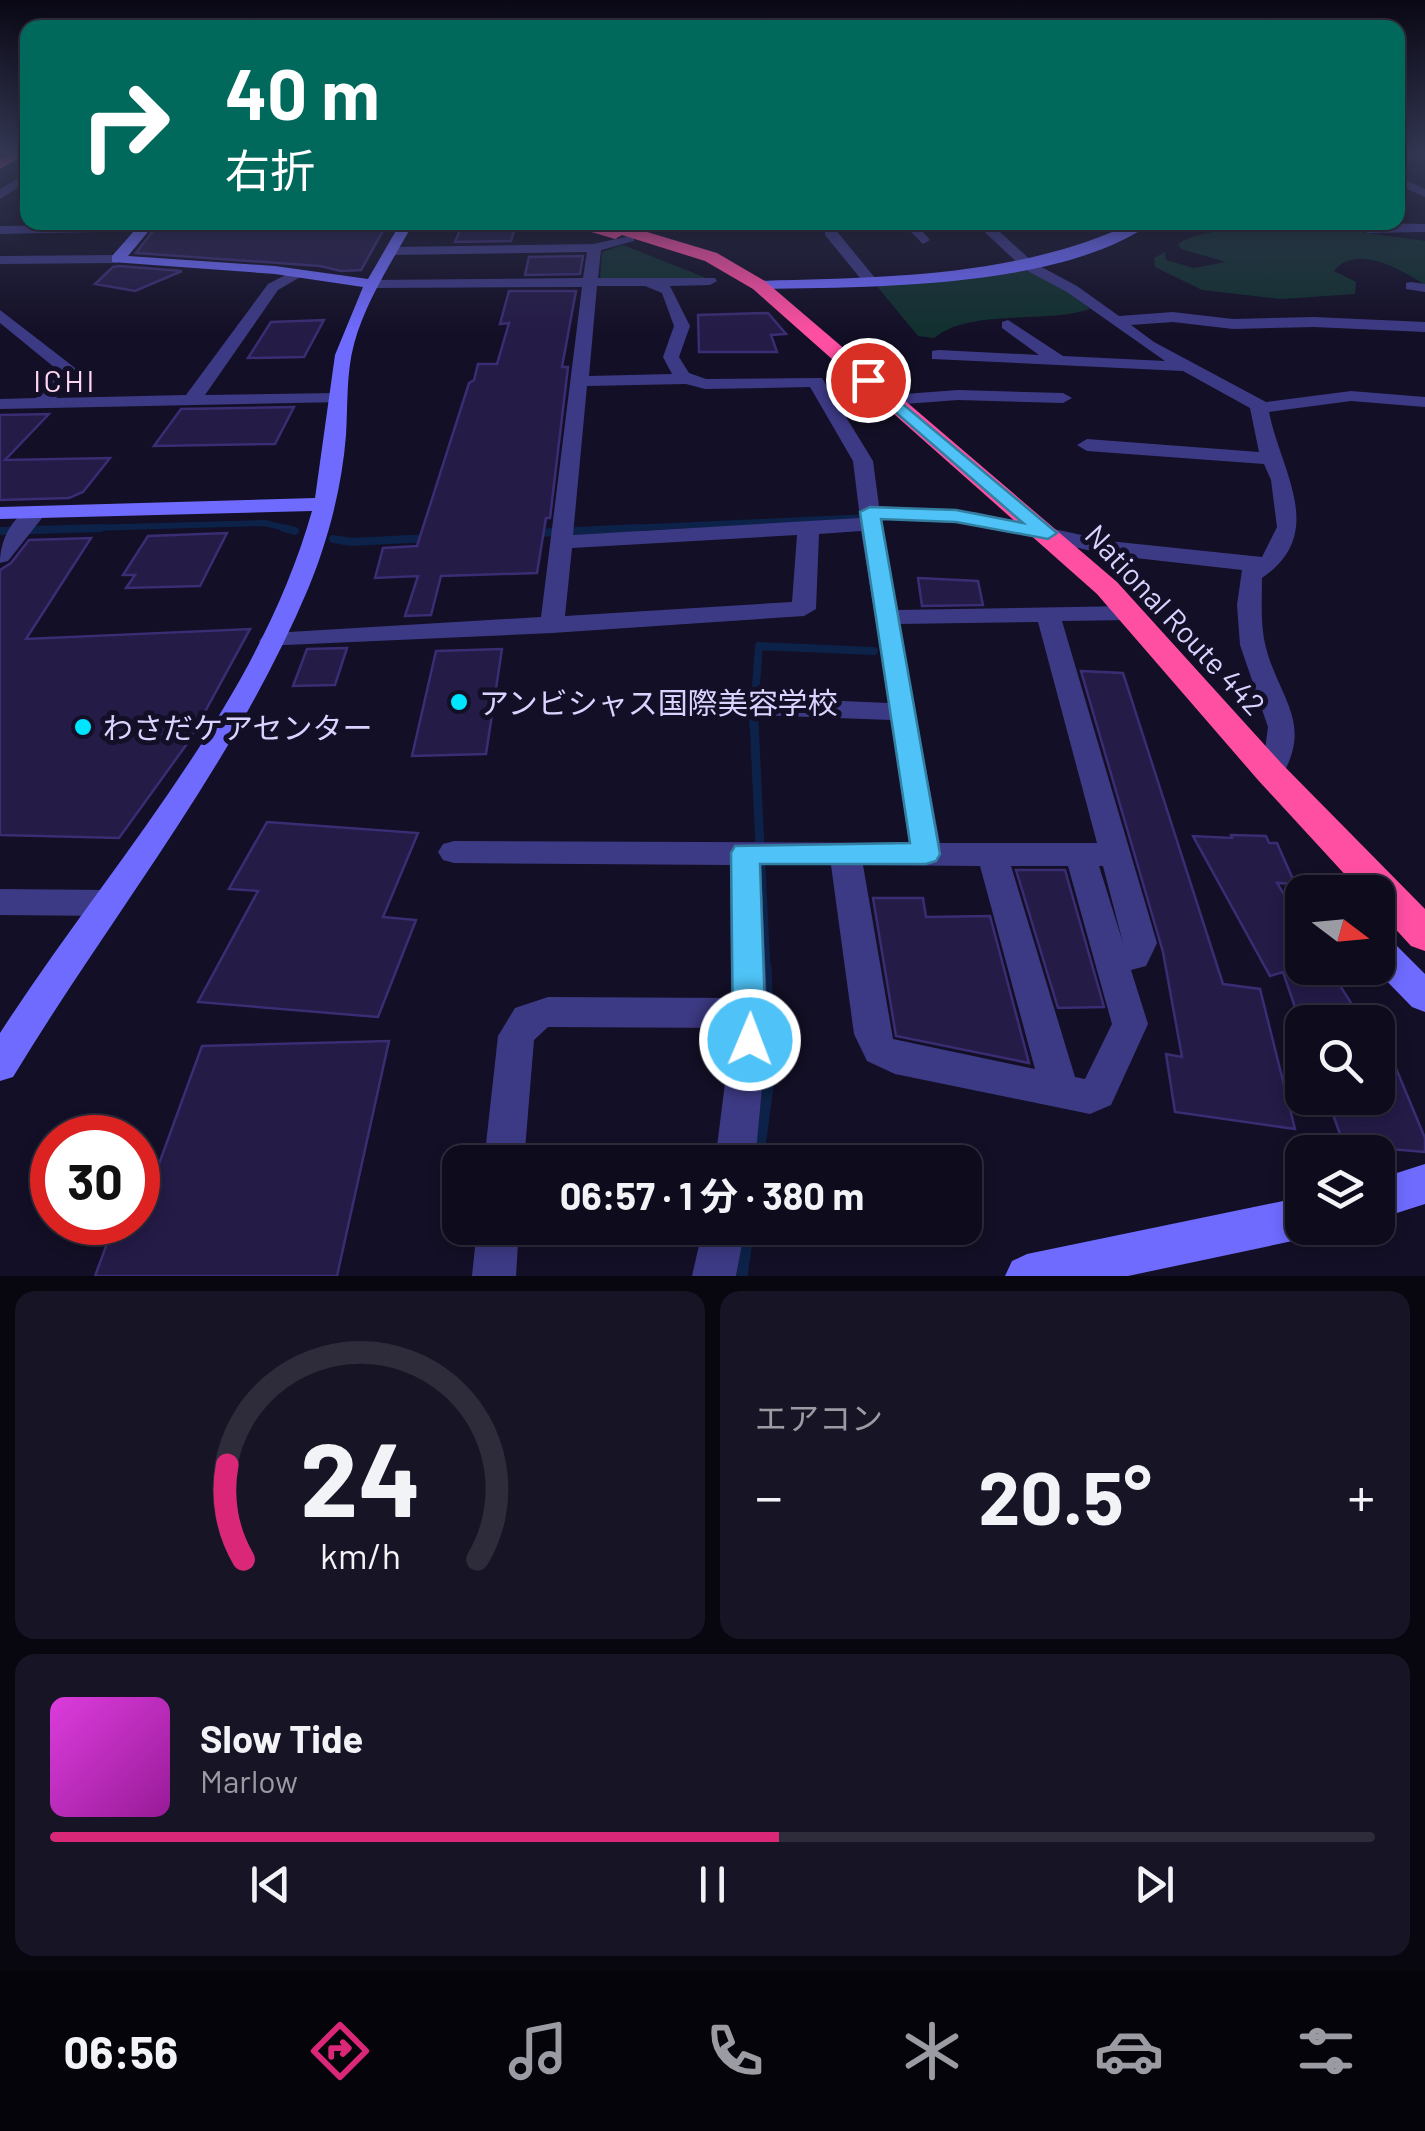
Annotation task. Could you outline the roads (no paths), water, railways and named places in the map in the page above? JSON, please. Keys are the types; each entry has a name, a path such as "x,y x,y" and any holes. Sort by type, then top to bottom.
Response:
{"highway":[{"name":"National Route 442","path":"606,230 636,236"},
{"name":"National Route 442","path":"619,230 723,262 763,288 1048,533 1130,613 1364,875"},
{"path":"636,236 652,230"},
{"name":"National Route 442","path":"1395,907 1425,934"}],"street":[{"path":"117,259 143,230"},
{"path":"0,1065 164,825 272,641 298,584 331,468 345,347 373,284 404,230"},
{"path":"914,230 922,240"},
{"path":"991,230 1026,263 1072,289 1114,322 1189,368 1252,398 1260,408 1272,459 1282,480 1288,527 1271,561 1250,575 1252,642 1280,713 1284,735 1279,759 1270,772"},
{"path":"763,288 952,275 1026,263 1093,246 1129,230"},
{"path":"830,232 870,281"},
{"path":"392,251 594,248 636,236"},
{"path":"552,626 594,248"},
{"path":"0,260 117,259 297,273 373,284 710,280"},
{"path":"192,400 273,286 297,273"},
{"path":"645,282 668,290 682,326 672,360 685,379"},
{"path":"0,315 70,371 41,404"},
{"path":"1114,322 1174,316 1233,324 1314,322 1425,327"},
{"path":"1008,325 1057,360"},
{"path":"938,354 1189,368"},
{"path":"580,381 816,382 834,418 862,456 926,854"},
{"path":"891,400 948,395 1063,398"},
{"path":"1260,408 1352,396 1425,402"},
{"path":"0,404 338,398"},
{"path":"1087,444 1272,459"},
{"path":"0,513 19,533 322,504"},
{"path":"562,542 808,528 871,518 956,516 1109,548 1262,566"},
{"path":"272,641 804,609 808,528"},
{"path":"886,617 1130,613"},
{"path":"846,854 872,1034 880,1050 895,1058 1094,1097 1126,1038 1130,1014 1114,961 1097,855 1048,614"},
{"path":"700,704 903,712"},
{"path":"454,852 1097,855"},
{"path":"738,1145 750,1013 745,853"},
{"path":"992,854 1060,1091"},
{"path":"0,902 108,903"},
{"path":"1395,966 1425,997"},
{"path":"505,1145 514,1045 528,1020 548,1012 750,1013"},
{"path":"1395,1194 1425,1184"},
{"path":"1027,1276 1285,1222"},
{"path":"494,1276 497,1245"},
{"path":"714,1276 720,1245"}],"waterway":[{"path":"587,530 869,517"},
{"path":"18,530 265,523 293,530"},
{"path":"0,531 101,528"},
{"path":"284,528 295,531"},
{"path":"534,533 639,528"},
{"path":"333,539 351,542 430,538"},
{"path":"753,725 759,646 874,651"},
{"path":"754,722 766,969"},
{"path":"760,1145 770,1071 766,967"},
{"path":"742,1276 747,1245"}],"place":[{"name":"アンビシャス国際美容学校","path":"459,702"},
{"name":"わさだケアセンター","path":"83,727"}],"district":[{"name":"ICHI","path":"65,380"}]}
